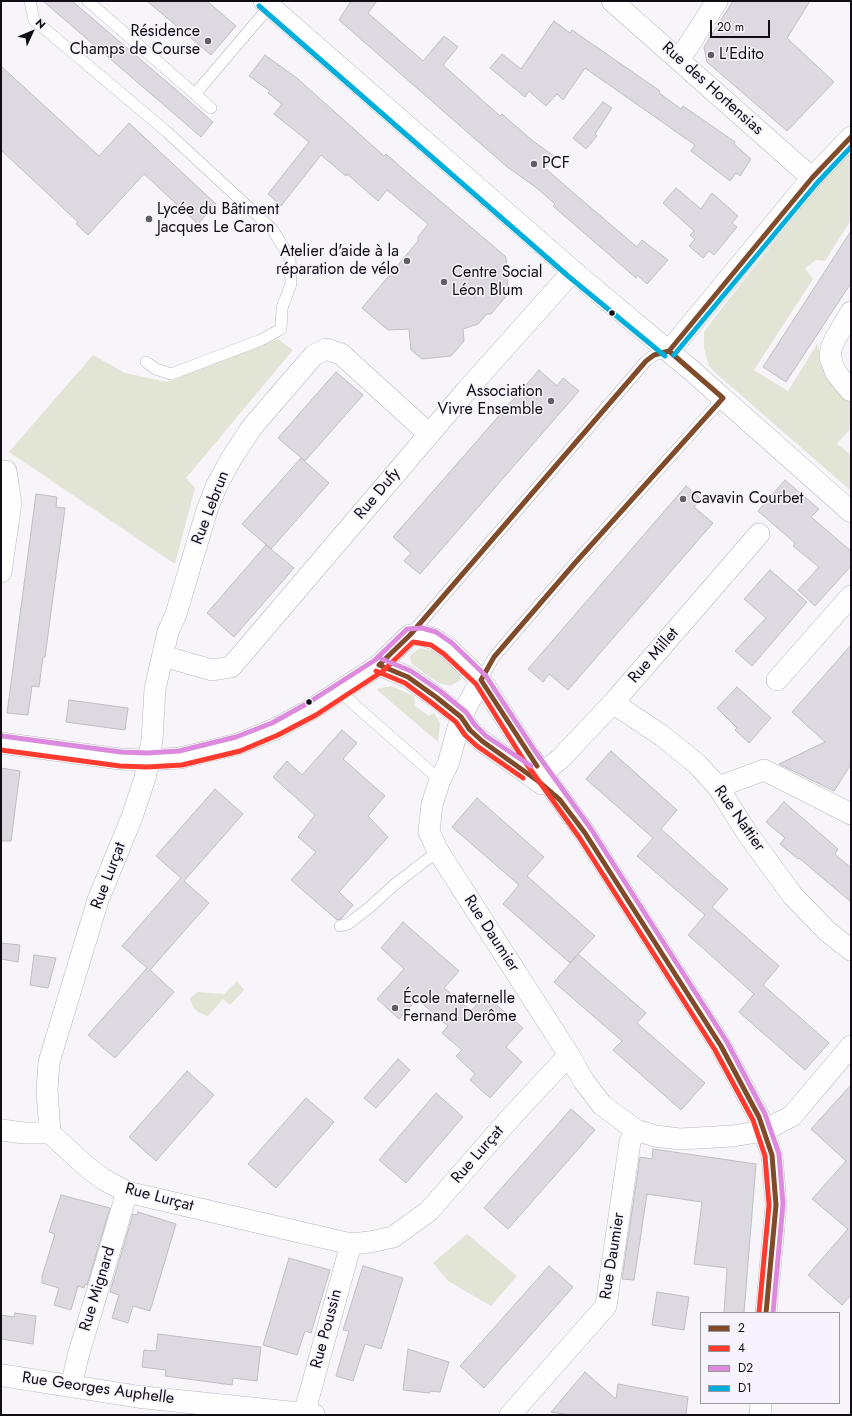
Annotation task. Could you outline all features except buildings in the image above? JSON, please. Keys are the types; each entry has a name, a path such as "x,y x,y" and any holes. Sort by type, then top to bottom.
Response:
{"street":[{"name":"Rue des Hortensias","path":"612,1 812,178"},
{"path":"678,59 717,1"},
{"path":"267,3 573,271 669,351 851,512"},
{"path":"669,351 812,178 851,137"},
{"name":"Rue Dufy","path":"163,656 212,670 231,667 429,434 573,271"},
{"path":"851,312 830,349 830,357 836,373 851,391"},
{"name":"Rue Lebrun","path":"147,760 152,740 155,689 168,632 176,614 216,487 231,459 252,426 314,355 326,349 341,354 429,434"},
{"path":"1,572 11,503 6,471"},
{"name":"Rue Millet","path":"543,773 561,758 613,703 759,534"},
{"path":"777,680 851,596"},
{"path":"1,743 120,759 147,760 180,758 238,744 275,729 340,692 379,665 410,635 421,635 434,639 448,648 481,680 529,755 589,840 721,1046 759,1117 772,1156 776,1205 766,1312"},
{"path":"379,665 408,677 461,717 470,730 482,741 538,781 560,800"},
{"name":"Rue Daumier","path":"481,680 461,717 448,764 440,780 432,804 429,832 438,851 569,1054 583,1080 602,1105 636,1130 655,1136 680,1139 734,1136 763,1131"},
{"name":"Rue Nattier","path":"613,703 661,735 697,764 718,787 747,833 794,896 828,932 851,950"},
{"name":"Rue Lurçat","path":"147,760 145,778 132,816 98,900 50,1062 47,1090 50,1133 87,1167 104,1179 127,1192 351,1244 393,1238 429,1211 516,1111 569,1054"},
{"path":"718,787 764,770 851,814"},
{"path":"763,1131 792,1116 848,1057"},
{"path":"1,1130 24,1133 50,1133"},
{"name":"Rue Daumier","path":"516,1408 606,1306 630,1142 636,1130"},
{"name":"Rue Mignard","path":"71,1387 78,1356 127,1192"},
{"name":"Rue Poussin","path":"309,1414 351,1244"},
{"name":"Rue Georges Auphelle","path":"1,1375 140,1397 309,1414"},
{"path":"760,1415 761,1404"}],"lane":[{"path":"30,1 34,20 166,131 272,229 290,258 291,284 282,308 281,329 260,340 172,374 156,369 146,362"},
{"path":"88,1 211,108"},
{"path":"195,94 267,3"},
{"path":"410,635 646,361 654,355 669,351"},
{"path":"481,680 494,657 575,563 722,398"},
{"path":"340,692 440,780"},
{"path":"340,926 348,924 370,907 394,885 438,851"}],"shaded area":[{"path":"851,150 851,220 825,261 816,260 805,268 813,279 754,370 788,391 817,344 831,378 851,403 851,428 837,444 851,455 851,491 709,366 704,348 704,332 825,178"},
{"path":"278,339 293,350 186,478 195,488 175,564 9,452 93,355 125,373 167,382"},
{"path":"420,648 437,652 459,668 461,680 450,686 437,682 411,663 410,656"},
{"path":"391,686 414,696 415,706 429,716 434,713 440,723 438,742 376,689"},
{"path":"237,981 244,990 230,1005 223,999 208,1016 199,1013 193,1007 190,998 198,992 224,994"},
{"path":"467,1234 517,1276 491,1306 448,1281 433,1263"}],"transit line":[{"name":"D1","path":"259,6 568,276 665,356"},
{"name":"2","path":"669,351 812,178 851,137"},
{"name":"D1","path":"674,355 817,183 851,147"},
{"name":"2","path":"669,351 654,355 646,361 410,635 379,665 408,677 436,697 461,717 470,730 482,741 538,781 560,800 585,833 721,1046 759,1117 772,1155 776,1205 766,1312"},
{"name":"2","path":"537,766 481,680 494,657 575,563 723,398 669,351"},
{"name":"D2","path":"2,736 121,752 147,753 179,751 236,737 272,723 308,703 375,660 407,629 422,628 436,632 452,643 486,676 535,751 591,829 727,1042 765,1114 779,1154 783,1204 773,1312"},
{"name":"4","path":"1,750 120,766 147,767 182,765 240,751 278,735 316,715 383,671 413,642 431,645 444,654 476,684 523,759 579,837 715,1050 753,1120 765,1156 769,1205 759,1312"},
{"name":"D2","path":"382,659 411,671 440,691 466,712 475,725 486,736 531,766"},
{"name":"4","path":"376,671 405,683 456,722 465,735 477,746 523,778"}],"place":[{"name":"Résidence Champs de Course","path":"208,41"},
{"name":"L'Edito","path":"711,55"},
{"name":"PCF","path":"534,164"},
{"name":"Lycée du Bâtiment Jacques Le Caron","path":"149,219"},
{"name":"Atelier d'aide à la réparation de vélo","path":"407,261"},
{"name":"Centre Social Léon Blum","path":"444,282"},
{"name":"Association Vivre Ensemble","path":"551,401"},
{"name":"Cavavin Courbet","path":"683,499"},
{"name":"École maternelle Fernand Derôme","path":"395,1008"}]}
